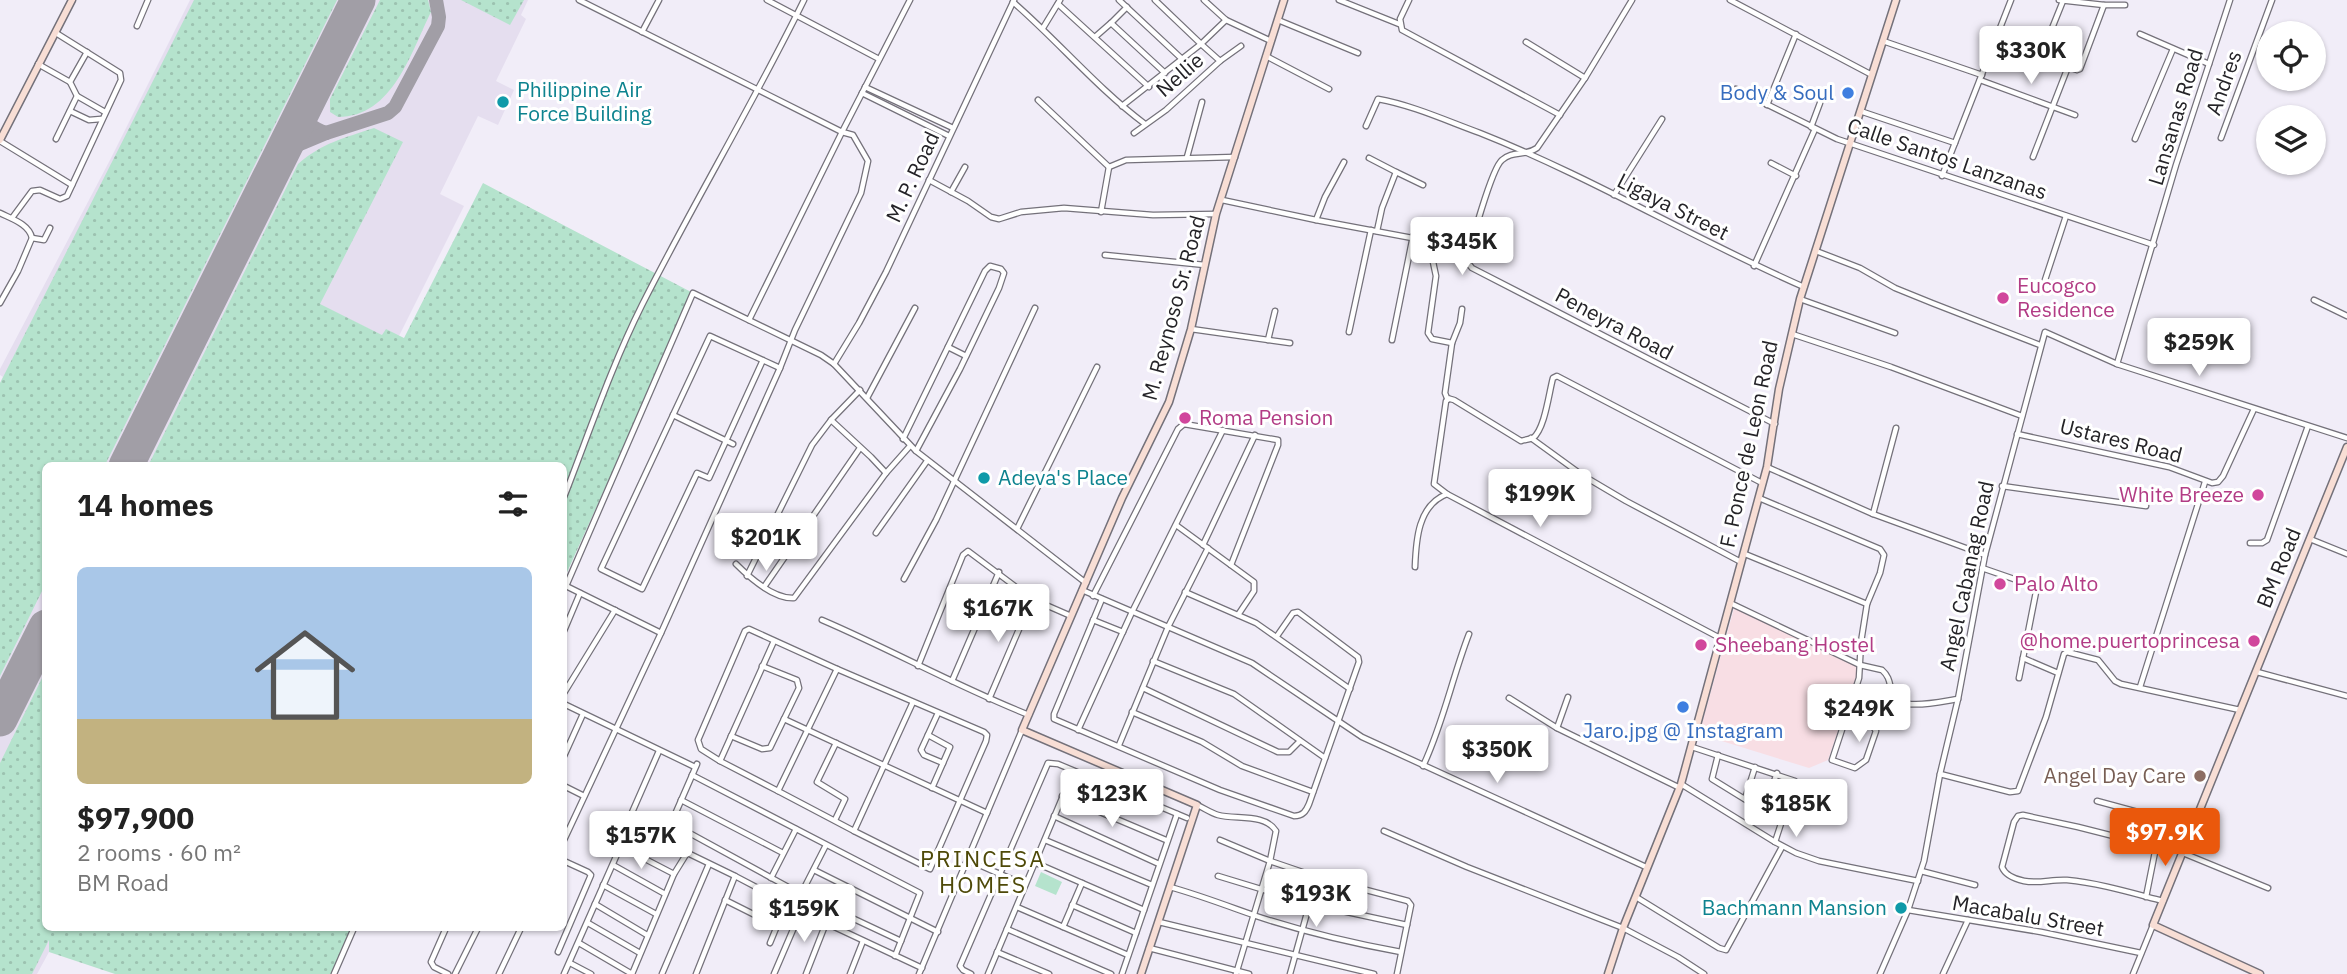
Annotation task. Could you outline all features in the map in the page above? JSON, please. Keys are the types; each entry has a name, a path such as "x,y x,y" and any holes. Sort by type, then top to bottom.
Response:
{"street":[{"path":"72,0 0,140 72,185"},
{"path":"137,26 148,0"},
{"path":"567,833 660,633 790,341 861,193 868,161 853,135 758,92 579,0"},
{"path":"642,32 659,0"},
{"path":"767,0 879,59"},
{"path":"567,489 615,364 641,306 758,92 804,0"},
{"path":"749,320 910,0"},
{"path":"1119,0 1182,59"},
{"path":"1122,106 1201,44 1155,0"},
{"path":"1204,0 1226,20 1271,41"},
{"name":"M. Reynoso Sr. Road","path":"1022,730 1130,480 1165,414 1191,329 1216,214 1284,0"},
{"path":"1339,0 1400,27 1560,116"},
{"path":"1400,27 1409,0"},
{"path":"1222,200 1471,249 1499,163 1509,155 1529,154 1537,148 1585,78 1632,0"},
{"path":"1730,0 1872,75"},
{"path":"1942,176 2011,0"},
{"name":"Lansanas Road","path":"2117,364 2176,165 2230,0"},
{"name":"Andres","path":"2221,138 2272,0"},
{"path":"1013,1 1122,106 1146,124"},
{"name":"M. P. Road","path":"834,364 881,281 1013,1"},
{"name":"F. Ponce de Leon Road","path":"1608,974 1646,867 1680,786 1692,747 1767,467 1779,389 1800,299 1894,1"},
{"path":"2104,5 2080,69 2041,59 2061,1 2125,5"},
{"path":"1043,28 1059,2 1149,87"},
{"path":"1095,37 1127,7"},
{"name":"Nellie","path":"1134,132 1166,110 1220,61 1201,44 1226,20"},
{"path":"1278,20 1358,53"},
{"path":"1111,23 1165,73"},
{"path":"12,218 32,191 40,190 62,199 66,196 121,80 121,75 55,33"},
{"path":"1767,105 1796,34"},
{"path":"2140,34 2209,64"},
{"path":"1883,40 2075,115"},
{"path":"1526,42 1585,78"},
{"path":"1220,61 1241,46"},
{"path":"2135,139 2173,49"},
{"path":"70,82 87,52"},
{"path":"1266,56 1329,89"},
{"path":"38,65 70,82 77,96 105,112"},
{"path":"2033,157 2068,67"},
{"path":"865,87 953,128"},
{"name":"Calle Santos Lanzanas","path":"1735,89 1849,143 2154,245"},
{"path":"862,93 949,136"},
{"path":"56,139 77,96"},
{"name":"Ligaya Street","path":"1366,125 1378,99 1453,123 1529,154 1754,266 1804,287"},
{"path":"1038,100 1109,167"},
{"path":"1187,157 1202,102"},
{"path":"1754,266 1796,176 1820,103"},
{"path":"70,111 89,120 101,119"},
{"path":"1860,111 1955,143"},
{"path":"1614,195 1662,119"},
{"path":"1109,167 1126,160 1235,157"},
{"path":"1370,158 1423,185"},
{"path":"1316,220 1344,162"},
{"path":"1771,163 1796,176"},
{"path":"951,192 965,167"},
{"path":"1101,212 1109,167"},
{"path":"1349,332 1374,230 1396,172"},
{"path":"929,180 991,217 999,219 1021,212 1049,209 1216,214"},
{"path":"0,213 30,230 32,238 0,303"},
{"path":"2043,286 2066,216"},
{"path":"32,238 44,240 50,228"},
{"path":"1392,341 1413,236"},
{"path":"1434,241 1433,265 1436,276 1428,333 1433,340 1452,343"},
{"name":"Peneyra Road","path":"1471,249 1468,263 1472,268 1775,424"},
{"path":"1816,251 1860,268 1895,288 2040,345"},
{"path":"1105,255 1206,265"},
{"path":"903,439 985,271 990,266 1001,269 1004,273 1003,279 916,451"},
{"path":"567,581 693,293 821,355 834,364 927,461 1086,583"},
{"path":"1800,299 1895,333"},
{"path":"2314,300 2347,316"},
{"path":"867,398 915,308"},
{"path":"904,579 954,481 1035,309"},
{"path":"1462,309 1452,343 1447,398 1521,441 1538,432 1553,378 1557,376 1762,483"},
{"path":"1268,340 1275,311"},
{"path":"1191,329 1290,343"},
{"name":"Angel Cabanag Road","path":"1880,974 1908,910 1921,871 1958,699 1984,555 2045,332 2117,364"},
{"path":"1791,334 1891,367 2021,416"},
{"path":"763,360 709,478 697,473 642,589 601,569 710,336 763,360 780,368"},
{"path":"948,347 966,356"},
{"path":"2117,364 2347,438"},
{"path":"1017,529 1097,367"},
{"path":"747,576 807,454 831,420 860,390"},
{"path":"1450,399 1446,401 1434,484 1447,494 1720,638"},
{"name":"Ustares Road","path":"2017,433 2169,467 2205,482 2221,480 2254,409"},
{"path":"673,415 733,444"},
{"path":"831,420 886,473"},
{"path":"1093,596 1180,426 1184,424 1276,438 1279,442 1231,565"},
{"path":"2250,543 2267,540 2308,426"},
{"path":"1872,514 1896,428"},
{"path":"1078,730 1132,612 1223,430"},
{"path":"1119,745 1152,661 1255,435"},
{"path":"1531,438 1582,475 1742,562"},
{"path":"736,564 747,576 764,587 786,598 794,598 886,473 910,446"},
{"name":"BM Road","path":"2133,974 2347,447"},
{"path":"764,587 860,448"},
{"path":"876,533 927,461"},
{"path":"1767,467 1872,514 1984,555"},
{"path":"2140,687 2205,482"},
{"path":"2002,486 2146,506"},
{"path":"1415,567 1416,537 1424,516 1435,499 1447,494"},
{"path":"1759,498 1883,552 1882,566 1867,604 1859,678 1832,760 1855,768 1866,760 1876,731 1871,723 1861,718 1847,717"},
{"path":"1175,525 1255,585 1238,615"},
{"path":"2309,538 2347,554"},
{"path":"918,666 963,555 968,551 1032,598 1071,617"},
{"path":"1745,554 1867,604"},
{"path":"1982,568 2037,587 2019,678"},
{"path":"952,681 999,572"},
{"path":"567,587 660,633"},
{"path":"1082,590 1252,663 1362,737 1646,867"},
{"path":"1185,592 1238,615 1277,636 1350,689"},
{"path":"567,624 580,593"},
{"path":"989,699 1032,598"},
{"path":"1102,599 1054,714 1056,720 1220,790 1294,816 1305,812 1359,662 1358,657 1298,612 1293,613 1277,636"},
{"path":"1730,603 1860,665 1882,670 1891,682 1893,695 1900,703 1908,705 1958,699"},
{"path":"567,687 615,610"},
{"path":"822,620 876,643 989,699 1030,715"},
{"path":"1093,620 1123,632"},
{"path":"753,629 836,669 987,735 961,802 930,869 701,749 698,740 745,632 753,629"},
{"path":"1423,766 1441,725 1444,706 1469,634"},
{"path":"720,761 774,641"},
{"path":"1940,774 2010,792 2020,788 2063,654 2068,652 2098,660 2117,683 2241,710"},
{"path":"2023,658 2058,673"},
{"path":"1152,661 1234,694 1325,758"},
{"path":"731,736 767,750 799,688 797,680 762,666"},
{"path":"778,791 836,669"},
{"path":"2257,672 2347,696"},
{"path":"1143,688 1278,752 1289,751 1300,741"},
{"path":"1557,728 1569,696"},
{"path":"1509,698 1557,728 1680,786 1782,847 1819,861 1918,881"},
{"path":"854,831 913,702"},
{"path":"567,706 659,751 696,765 666,835"},
{"path":"1132,712 1202,742 1242,766 1313,792"},
{"path":"938,713 921,750 943,763"},
{"path":"567,749 583,714"},
{"path":"784,719 987,813"},
{"path":"919,974 1022,730 1220,816 1246,817 1272,825 1276,838 1236,972"},
{"path":"928,735 950,747 932,788"},
{"path":"835,821 845,799 817,782 836,743"},
{"path":"1692,747 1777,773 1795,782 1774,842"},
{"path":"564,974 613,865 630,825 630,817 659,751"},
{"path":"1718,755 1712,779 1782,822"},
{"path":"971,974 960,965 1047,764 1058,764 1187,818"},
{"path":"1745,799 1755,767"},
{"path":"988,974 1073,772"},
{"path":"1764,810 1777,773"},
{"path":"692,775 920,893 895,956"},
{"path":"567,788 584,796"},
{"path":"1062,796 1166,840"},
{"path":"681,800 783,853"},
{"path":"2097,801 2145,814 2157,830 2189,839"},
{"path":"1141,974 1197,805"},
{"path":"1122,974 1177,814"},
{"path":"2146,897 2155,852 2152,846 2023,815 2018,816 2014,822 2002,867 2006,874 2040,884 2064,880 2108,887 2146,897 2163,901"},
{"path":"1054,816 1159,864"},
{"path":"671,823 801,894 901,941"},
{"path":"630,825 825,923 922,968"},
{"path":"771,878 796,829"},
{"path":"1384,831 1467,867 1623,928 1704,974"},
{"path":"1045,840 1152,885"},
{"path":"1220,840 1269,861 1317,877 1408,901 1411,905 1397,974"},
{"path":"801,894 826,845"},
{"path":"620,846 674,874"},
{"path":"1636,897 1726,950 1782,847"},
{"path":"579,943 632,974 674,874 687,853"},
{"path":"2183,853 2268,888"},
{"path":"968,860 1025,885"},
{"path":"558,953 590,875 567,862"},
{"path":"1035,863 1144,910"},
{"path":"662,974 709,864"},
{"path":"613,865 665,894"},
{"path":"814,870 938,932"},
{"path":"1921,871 1975,885"},
{"path":"696,974 734,876"},
{"path":"1218,876 1310,904 1407,925"},
{"path":"1290,974 1317,877"},
{"path":"1063,927 1082,883"},
{"path":"603,885 656,914"},
{"path":"1170,887 1348,942 1401,952"},
{"path":"725,900 777,926"},
{"path":"595,904 647,935"},
{"path":"770,943 787,904"},
{"path":"1072,905 1136,933"},
{"path":"1017,907 1128,955"},
{"name":"Macabalu Street","path":"1908,910 2141,953"},
{"path":"774,974 801,911"},
{"path":"1943,974 1968,920"},
{"path":"1159,922 1374,974"},
{"path":"587,923 640,953"},
{"path":"806,974 825,923"},
{"path":"2153,925 2260,974"},
{"path":"1007,929 1111,974"},
{"path":"334,974 353,931"},
{"path":"445,931 430,962 448,974"},
{"path":"455,974 476,931"},
{"path":"499,974 520,931"},
{"path":"850,974 863,941"},
{"path":"1149,948 1249,974"},
{"path":"997,952 1049,974"},
{"path":"570,962 591,974"}],"shaded area":[{"path":"190,0 528,0 521,15 526,19 496,81 514,90 498,125 478,116 440,194 464,206 396,342 343,316 270,462 42,462 42,931 47,931 50,938 49,952 37,974 0,974 0,383 3,377 0,375 0,369 110,160"},
{"path":"1735,605 1860,665 1828,760 1809,768 1699,734"}],"green space":[{"path":"194,0 337,0 106,462 42,462 42,591 0,676 0,383"},
{"path":"380,0 428,0 431,12 398,80 386,94 373,106 357,114 338,117 330,112 330,99"},
{"path":"461,0 524,0 510,25"},
{"path":"374,128 403,142 320,304 382,335 386,329 404,338 483,183 693,293 567,572 567,462 150,462 298,164 343,138"},
{"path":"42,678 42,931 353,931 332,974 115,974 49,952 49,940 32,974 0,974 0,763"},
{"path":"1041,872 1062,882 1056,895 1035,886"}],"taxiway":[{"path":"283,151 326,133 388,113 395,107 438,26 436,0"},
{"path":"305,107 310,124 326,133"}],"runway":[{"path":"128,462 358,0"},
{"path":"0,719 42,635"}],"place":[{"name":"Body & Soul","path":"1848,93"},
{"name":"Philippine Air Force Building","path":"503,102"},
{"name":"Eucogco Residence","path":"2003,298"},
{"name":"Roma Pension","path":"1185,418"},
{"name":"Adeva's Place","path":"984,478"},
{"name":"White Breeze","path":"2258,495"},
{"name":"Palo Alto","path":"2000,584"},
{"name":"@home.puertoprincesa","path":"2254,641"},
{"name":"Sheebang Hostel","path":"1701,645"},
{"name":"Jaro.jpg @ Instagram","path":"1683,707"},
{"name":"Angel Day Care","path":"2200,776"},
{"name":"Bachmann Mansion","path":"1901,908"}],"district":[{"name":"PRINCESA HOMES","path":"983,872"}]}
